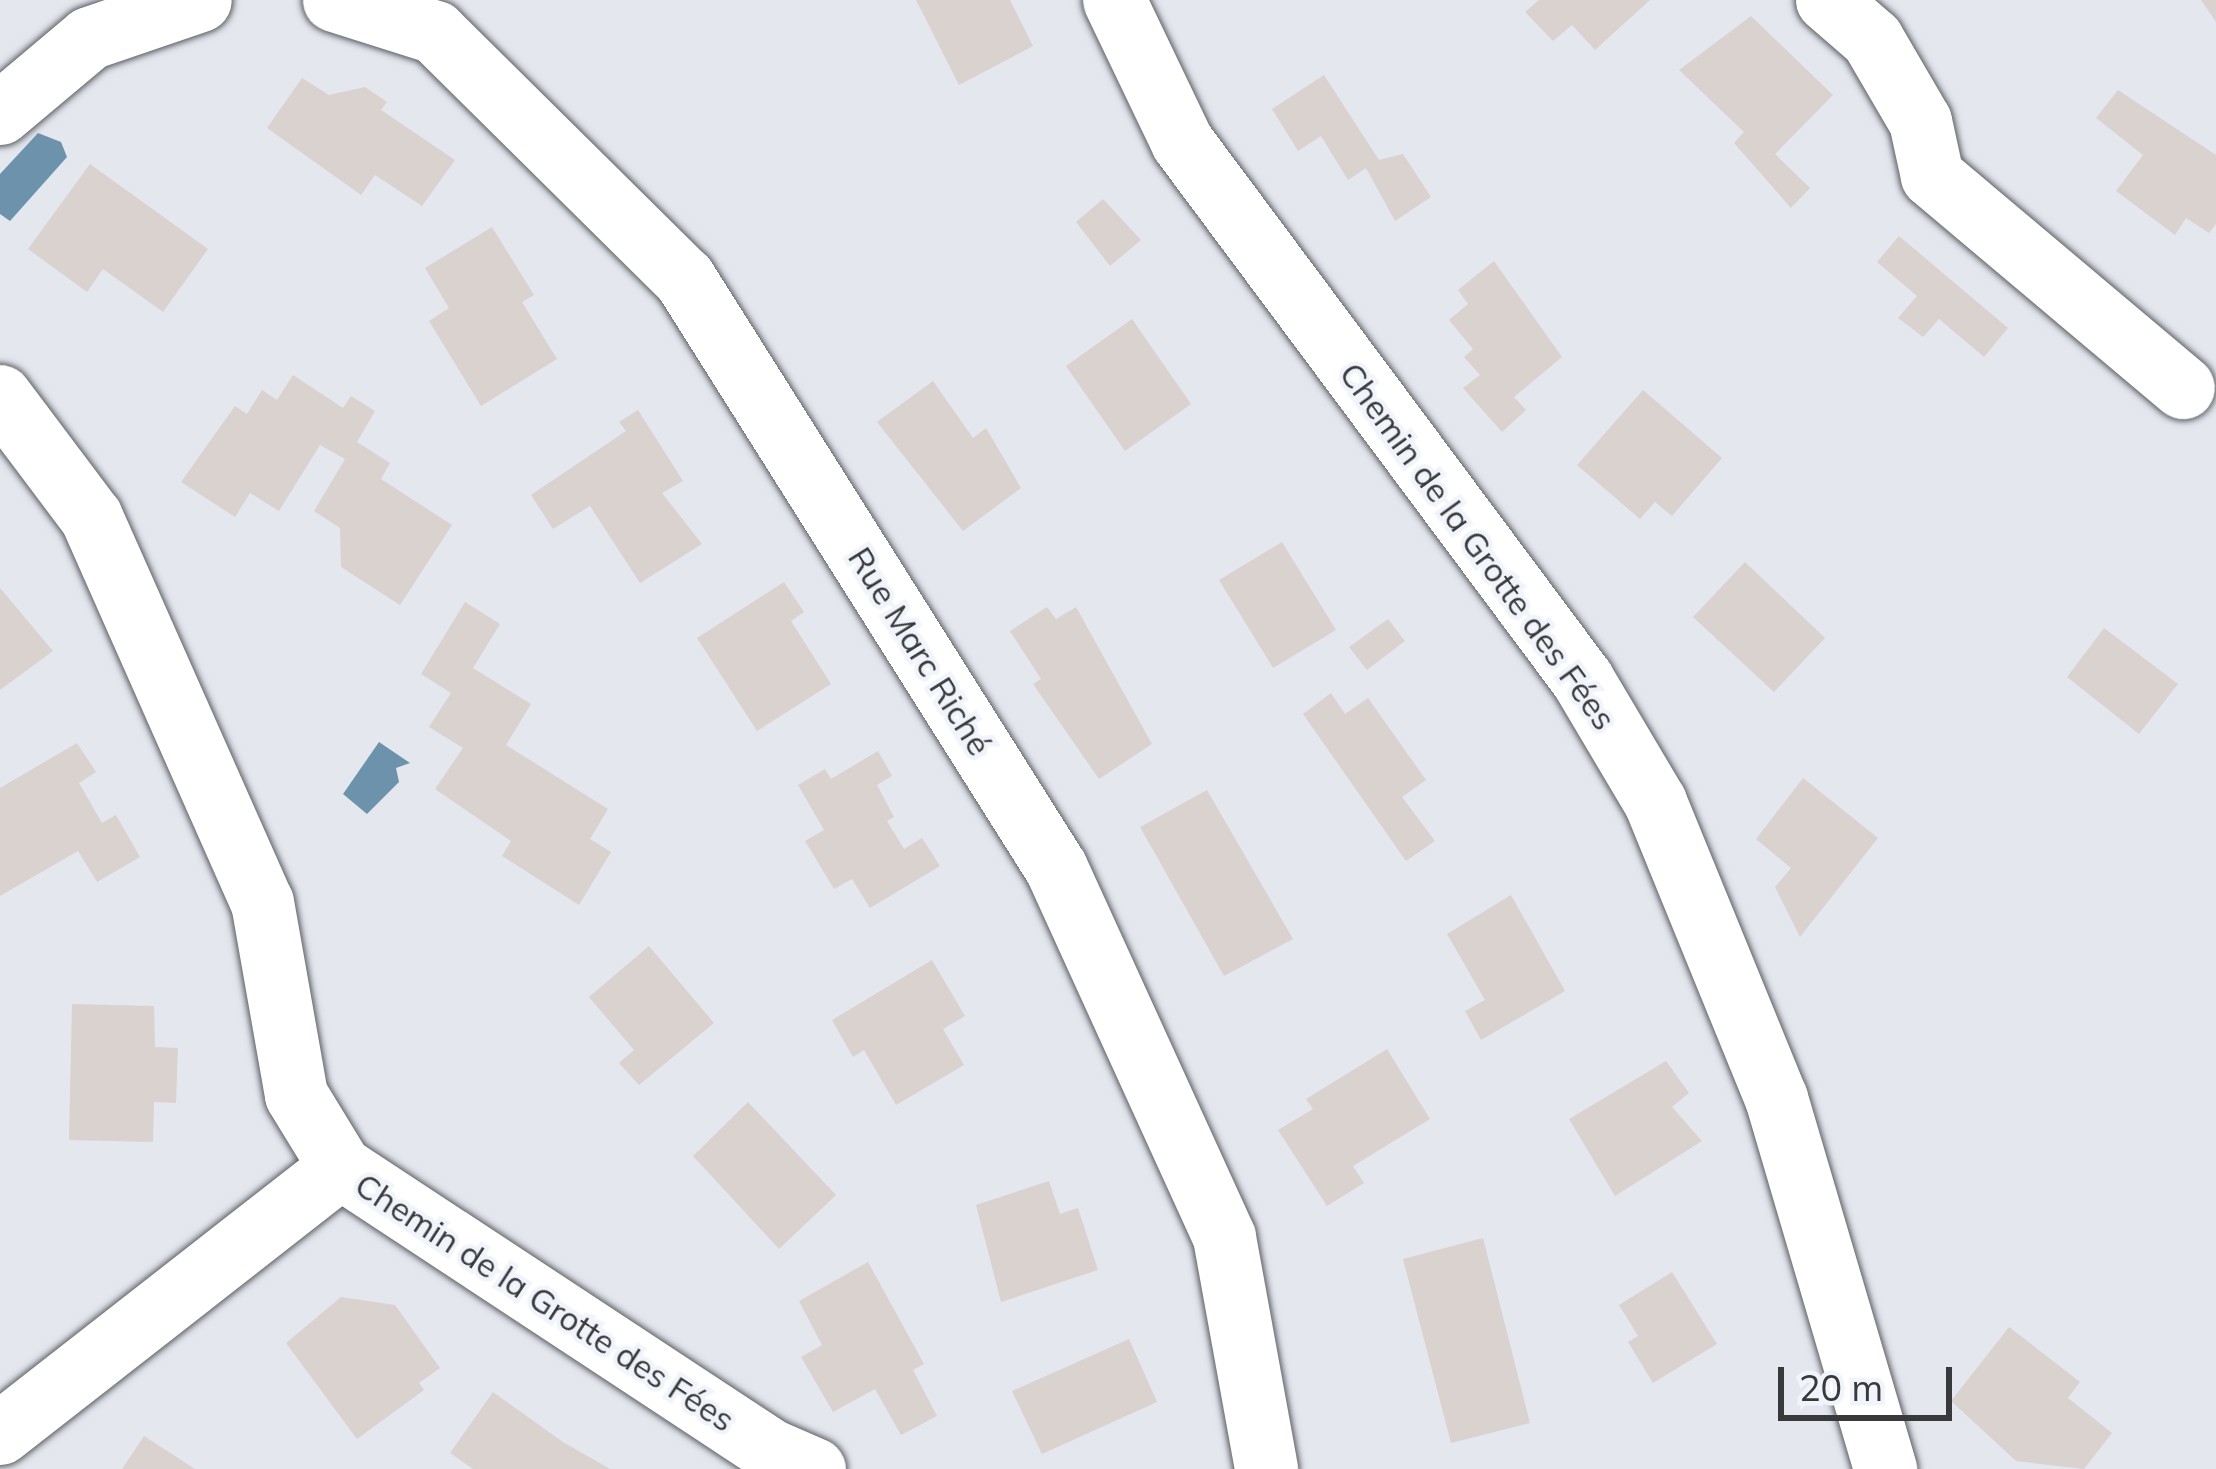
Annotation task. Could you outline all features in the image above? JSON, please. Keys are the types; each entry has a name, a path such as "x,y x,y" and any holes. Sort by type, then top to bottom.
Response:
{"street":[{"path":"0,112 89,38 200,0"},
{"name":"Rue Marc Riché","path":"334,0 435,32 684,278 1056,868 1224,1237 1266,1469"},
{"name":"Chemin de la Grotte des Fées","path":"1114,0 1182,142 1582,679 1655,802 1776,1098 1885,1469"},
{"path":"1827,0 1872,39 1920,121 1932,176 2182,388"},
{"path":"0,396 91,517 262,902 296,1095 340,1167"},
{"name":"Chemin de la Grotte des Fées","path":"0,1433 340,1167 770,1450 814,1469"}],"water":[{"path":"38,133 61,142 67,157 10,221 0,214 0,174"},
{"path":"379,742 410,763 396,768 399,782 367,814 343,794"}],"building":[{"path":"916,0 1010,0 1033,46 959,85"},
{"path":"1539,0 1650,0 1595,50 1572,25 1553,41 1525,12"},
{"path":"2201,0 2216,0 2216,22"},
{"path":"1751,16 1833,95 1775,154 1810,188 1791,208 1734,143 1744,132 1679,70"},
{"path":"1324,75 1379,160 1403,154 1431,197 1395,221 1366,168 1348,180 1321,136 1298,151 1272,109"},
{"path":"302,78 329,95 365,87 387,102 381,110 455,160 422,206 375,175 361,195 267,128"},
{"path":"2118,90 2216,155 2216,224 2209,233 2186,218 2175,235 2116,191 2143,155 2096,118"},
{"path":"90,164 208,249 163,312 103,269 87,292 28,249"},
{"path":"1103,199 1141,240 1110,266 1076,222"},
{"path":"492,227 534,295 522,302 557,359 481,406 429,321 449,308 425,268"},
{"path":"1899,236 2008,328 1984,357 1939,319 1923,337 1898,318 1917,296 1877,262"},
{"path":"1494,261 1562,357 1514,397 1526,410 1502,432 1463,388 1480,375 1464,357 1473,349 1449,320 1468,304 1458,290"},
{"path":"1132,319 1191,404 1125,451 1066,366"},
{"path":"293,375 343,408 351,396 375,411 357,442 390,463 381,479 452,525 400,605 341,567 340,528 314,511 345,459 320,445 279,511 250,493 235,517 181,482 235,406 247,414 262,390 277,400"},
{"path":"933,381 973,438 986,428 1021,488 963,531 877,422"},
{"path":"1643,390 1722,458 1672,516 1655,502 1640,519 1577,465"},
{"path":"638,410 683,481 662,493 702,544 640,583 590,506 553,529 531,495 626,431 619,422"},
{"path":"1282,542 1336,630 1273,668 1219,580"},
{"path":"1745,562 1825,638 1774,692 1693,617"},
{"path":"784,582 804,612 791,621 831,684 757,731 697,638"},
{"path":"0,588 53,651 0,690"},
{"path":"465,602 500,624 473,668 531,704 506,745 608,809 590,839 611,852 579,905 502,856 511,841 435,789 463,748 429,727 451,693 421,674"},
{"path":"1047,607 1056,619 1076,607 1152,744 1099,779 1033,684 1041,679 1010,631"},
{"path":"1388,619 1405,641 1367,670 1349,647"},
{"path":"2104,628 2178,684 2139,734 2067,677"},
{"path":"1331,693 1345,714 1368,698 1426,780 1402,797 1435,841 1406,861 1303,714"},
{"path":"77,743 96,772 79,783 102,823 116,815 140,857 97,882 78,851 0,896 0,788"},
{"path":"878,751 892,776 877,785 894,817 887,821 904,849 922,838 940,866 870,908 852,879 834,889 805,841 824,830 798,785 825,769 831,779"},
{"path":"1803,778 1878,838 1800,937 1775,887 1791,868 1756,839"},
{"path":"1207,790 1293,939 1224,976 1140,827"},
{"path":"1511,895 1565,991 1481,1040 1465,1011 1485,1000 1447,934"},
{"path":"649,946 714,1023 639,1085 619,1063 634,1050 589,997"},
{"path":"932,960 965,1016 943,1029 964,1065 896,1105 864,1050 853,1057 832,1020"},
{"path":"72,1004 154,1006 155,1047 178,1048 176,1103 154,1102 153,1142 69,1140"},
{"path":"1387,1049 1430,1119 1353,1166 1364,1183 1327,1206 1278,1130 1313,1109 1306,1099"},
{"path":"1666,1061 1689,1093 1672,1107 1702,1141 1615,1196 1569,1119"},
{"path":"748,1102 836,1195 779,1249 693,1156"},
{"path":"1049,1181 1060,1214 1078,1208 1098,1270 1001,1302 976,1205"},
{"path":"1483,1238 1530,1423 1451,1443 1403,1259"},
{"path":"868,1262 924,1364 913,1370 937,1416 901,1435 875,1389 833,1412 801,1357 822,1345 799,1301"},
{"path":"1672,1272 1717,1344 1653,1383 1628,1342 1638,1336 1619,1305"},
{"path":"341,1297 395,1305 440,1368 419,1383 424,1390 357,1439 286,1343"},
{"path":"2009,1327 2080,1382 2068,1398 2112,1433 2084,1469 2016,1461 1951,1401"},
{"path":"1129,1339 1157,1402 1042,1454 1012,1391"},
{"path":"493,1392 610,1469 473,1469 450,1453"},
{"path":"144,1436 195,1469 122,1469"}]}
